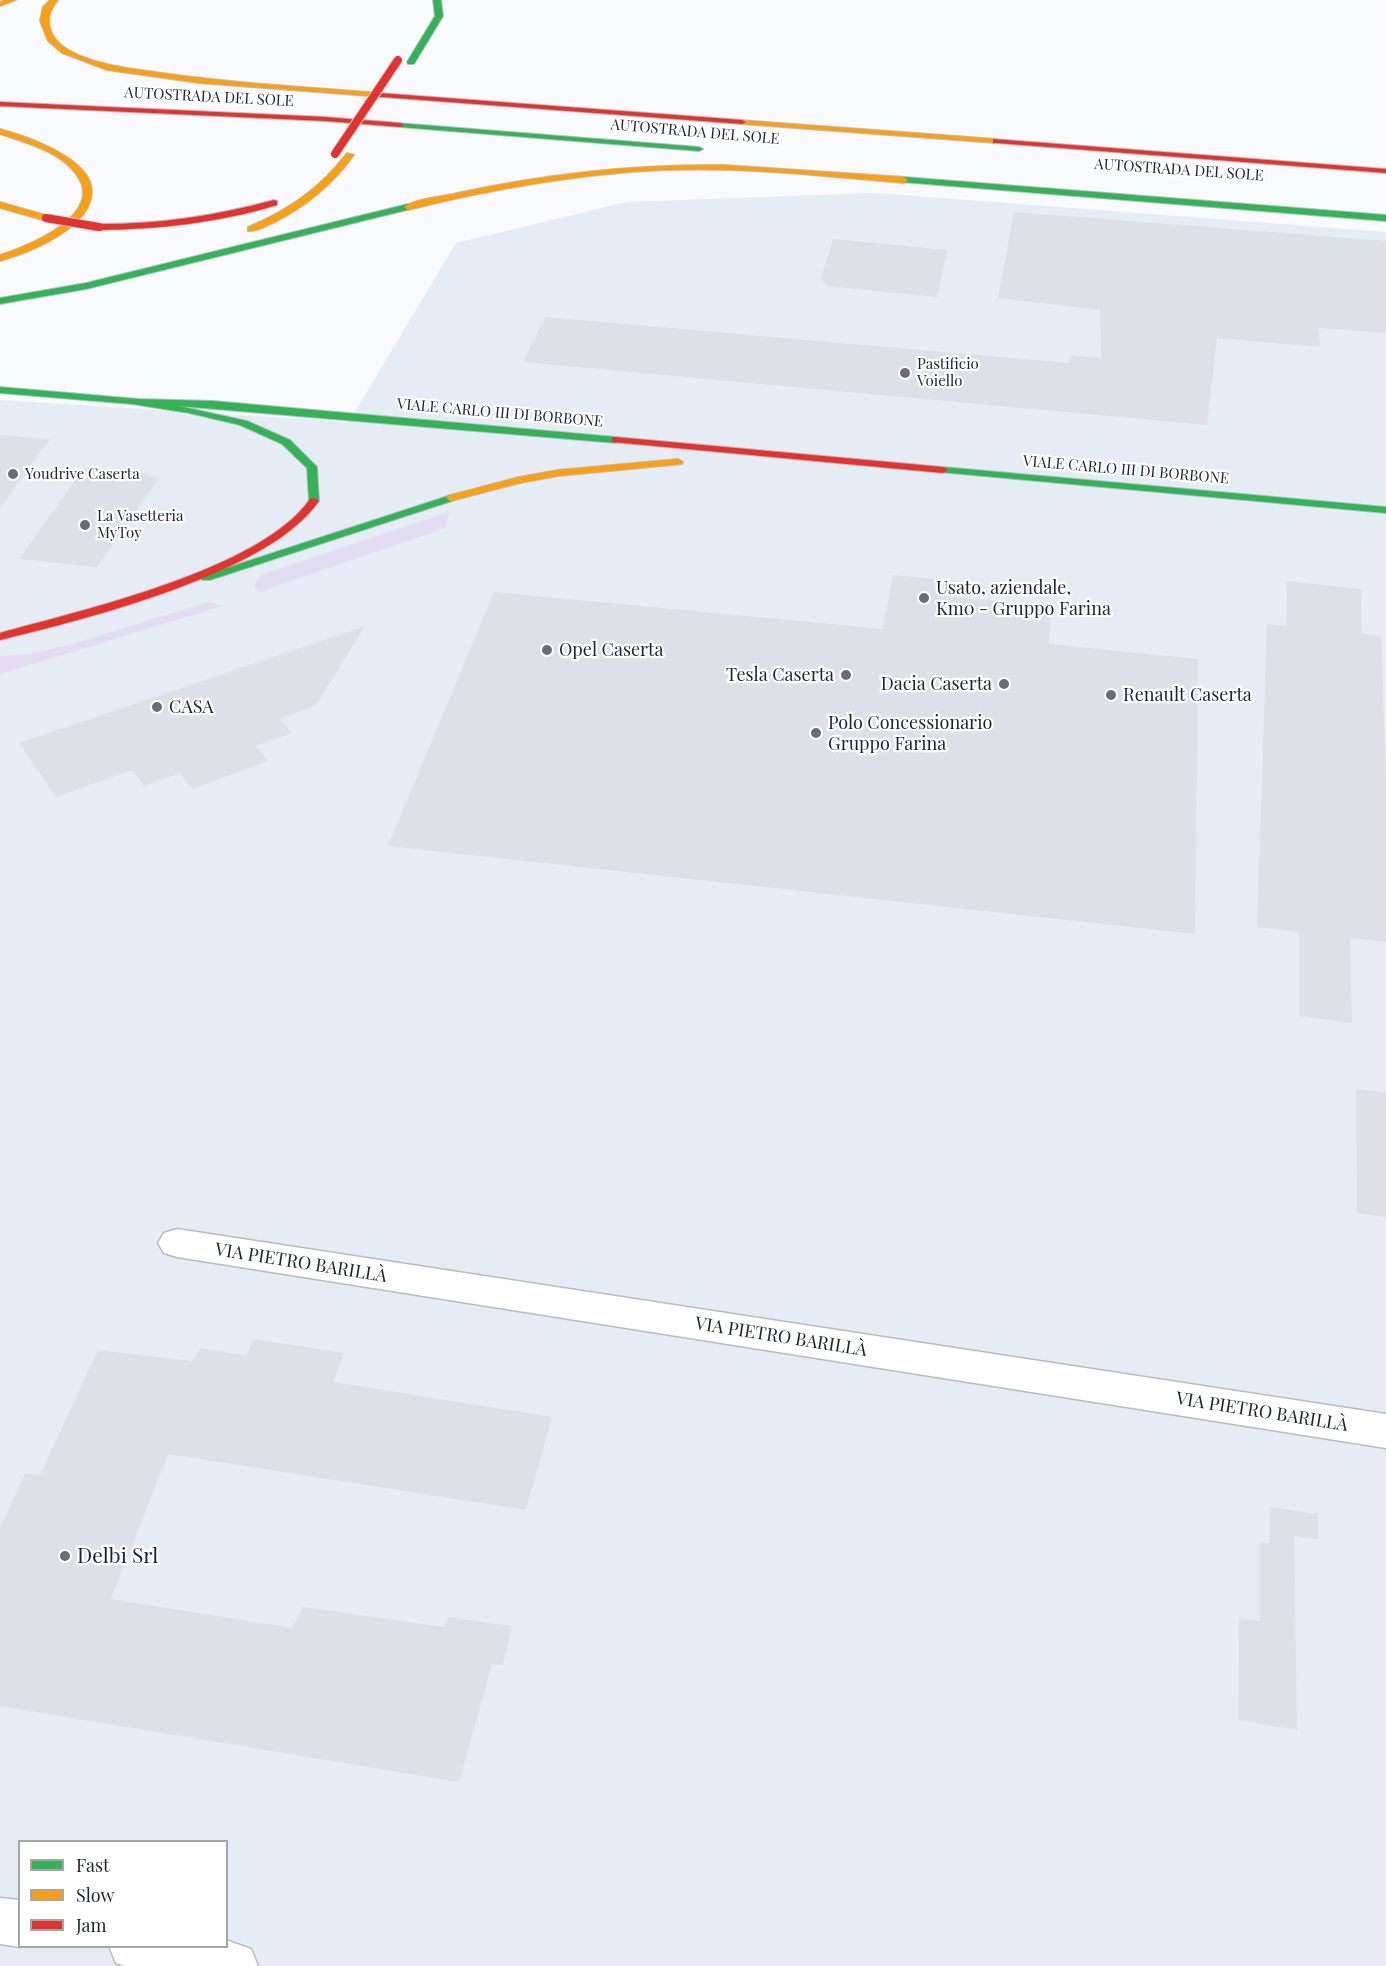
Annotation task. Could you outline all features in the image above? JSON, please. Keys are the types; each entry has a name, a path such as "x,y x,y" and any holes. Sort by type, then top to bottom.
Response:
{"main road":[{"path":"0,4 12,0"},
{"path":"54,0 50,3 43,18 45,33 58,46 108,67 199,81 1386,171"},
{"path":"0,205 46,218 99,227 136,228 186,225 224,218 285,198 323,170 439,16 437,0"},
{"path":"236,233 272,222 315,198 335,177 405,61 425,18 423,11"},
{"name":"AUTOSTRADA DEL SOLE","path":"193,99 474,117"},
{"name":"AUTOSTRADA DEL SOLE","path":"0,104 325,119 708,149"},
{"name":"AUTOSTRADA DEL SOLE","path":"567,123 1386,185"},
{"path":"0,131 58,154 79,171 86,186 88,199 80,216 60,233 28,250 0,258"},
{"path":"0,301 86,286 460,194 555,177 665,168 762,169 1386,218"},
{"path":"0,390 134,400 226,418 263,430 287,442 306,455 316,476 315,500 296,524 186,583 0,637"},
{"name":"VIALE CARLO III DI BORBONE","path":"134,400 213,404 1386,510"},
{"name":"VIALE CARLO III DI BORBONE","path":"186,583 422,508 521,480 614,466 696,462 862,463"}],"street":[{"name":"VIA PIETRO BARILLÀ","path":"177,1243 1386,1431"},
{"path":"0,1921 18,1924"},
{"path":"139,1948 234,1966"}],"shaded area":[{"path":"876,193 1386,232 1386,1966 0,1966 0,400 349,422 456,243 627,202"},
{"path":"449,512 445,528 259,592 254,586 261,575"},
{"path":"208,602 222,606 0,674 0,656 30,654 69,645"}],"building":[{"path":"1014,212 1386,241 1386,333 1318,328 1320,347 1217,338 1207,425 523,362 545,317 1069,363 1070,355 1101,358 1100,310 998,298"},
{"path":"833,239 947,250 937,297 827,286 821,278"},
{"name":"Youdrive Caserta","path":"0,435 50,439 0,508"},
{"name":"La Vasetteria MyToy","path":"84,468 140,472 159,478 97,567 19,559"},
{"name":"Polo Concessionario Gruppo Farina","path":"893,575 955,581 953,597 1052,606 1049,644 1198,659 1195,934 388,846 494,592 883,629"},
{"path":"1287,581 1361,589 1362,634 1381,636 1386,778 1386,942 1350,938 1352,1023 1299,1016 1299,932 1257,927 1267,624 1286,626"},
{"path":"365,626 316,705 280,719 292,733 256,746 268,761 192,789 180,773 144,786 132,770 56,797 19,743"},
{"path":"1356,1089 1386,1093 1386,1217 1357,1213"},
{"name":"Delbi Srl","path":"254,1339 344,1353 333,1382 552,1417 526,1510 168,1454 111,1599 292,1628 303,1607 444,1627 448,1617 512,1626 503,1665 492,1664 459,1782 0,1706 0,1528 25,1474 40,1475 98,1350 192,1361 201,1348 246,1356"},
{"path":"1270,1507 1318,1514 1318,1540 1294,1536 1297,1730 1238,1720 1239,1618 1260,1621 1260,1542 1269,1544"}],"traffic: fast":[{"path":"411,62 439,16 437,0"},
{"path":"400,125 699,149"},
{"path":"904,180 1386,218"},
{"path":"0,301 86,286 408,207"},
{"path":"0,390 132,401 189,410 243,423 286,442 312,467 314,501"},
{"path":"141,401 213,404 616,440"},
{"path":"943,470 1386,510"},
{"path":"206,578 451,498"}],"traffic: slow":[{"path":"0,4 12,0"},
{"path":"54,0 47,7 44,21 51,39 65,51 110,68 199,81 382,95"},
{"path":"742,122 996,141"},
{"path":"0,131 60,156 80,173 88,190 85,206 74,220 38,243 0,258"},
{"path":"251,229 280,216 306,200 329,180 350,155"},
{"path":"408,207 535,181 663,168 753,169 904,180"},
{"path":"0,205 46,218"},
{"path":"451,498 519,480 558,473 678,462"}],"traffic: jam":[{"path":"335,154 398,60"},
{"path":"382,95 742,122"},
{"path":"0,104 325,119 400,125"},
{"path":"996,141 1386,171"},
{"path":"99,227 188,222 231,215 274,203"},
{"path":"46,218 99,227"},
{"path":"616,440 943,470"},
{"path":"0,637 136,598 203,574 280,533 299,519 314,501"}],"place":[{"name":"Pastificio Voiello","path":"905,373"},
{"name":"Youdrive Caserta","path":"13,474"},
{"name":"La Vasetteria MyToy","path":"85,525"},
{"name":"Usato, aziendale, Km0 - Gruppo Farina","path":"924,598"},
{"name":"Opel Caserta","path":"547,650"},
{"name":"Tesla Caserta","path":"846,675"},
{"name":"Dacia Caserta","path":"1004,684"},
{"name":"Renault Caserta","path":"1111,695"},
{"name":"CASA","path":"157,707"},
{"name":"Polo Concessionario Gruppo Farina","path":"816,733"},
{"name":"Delbi Srl","path":"65,1556"}]}
